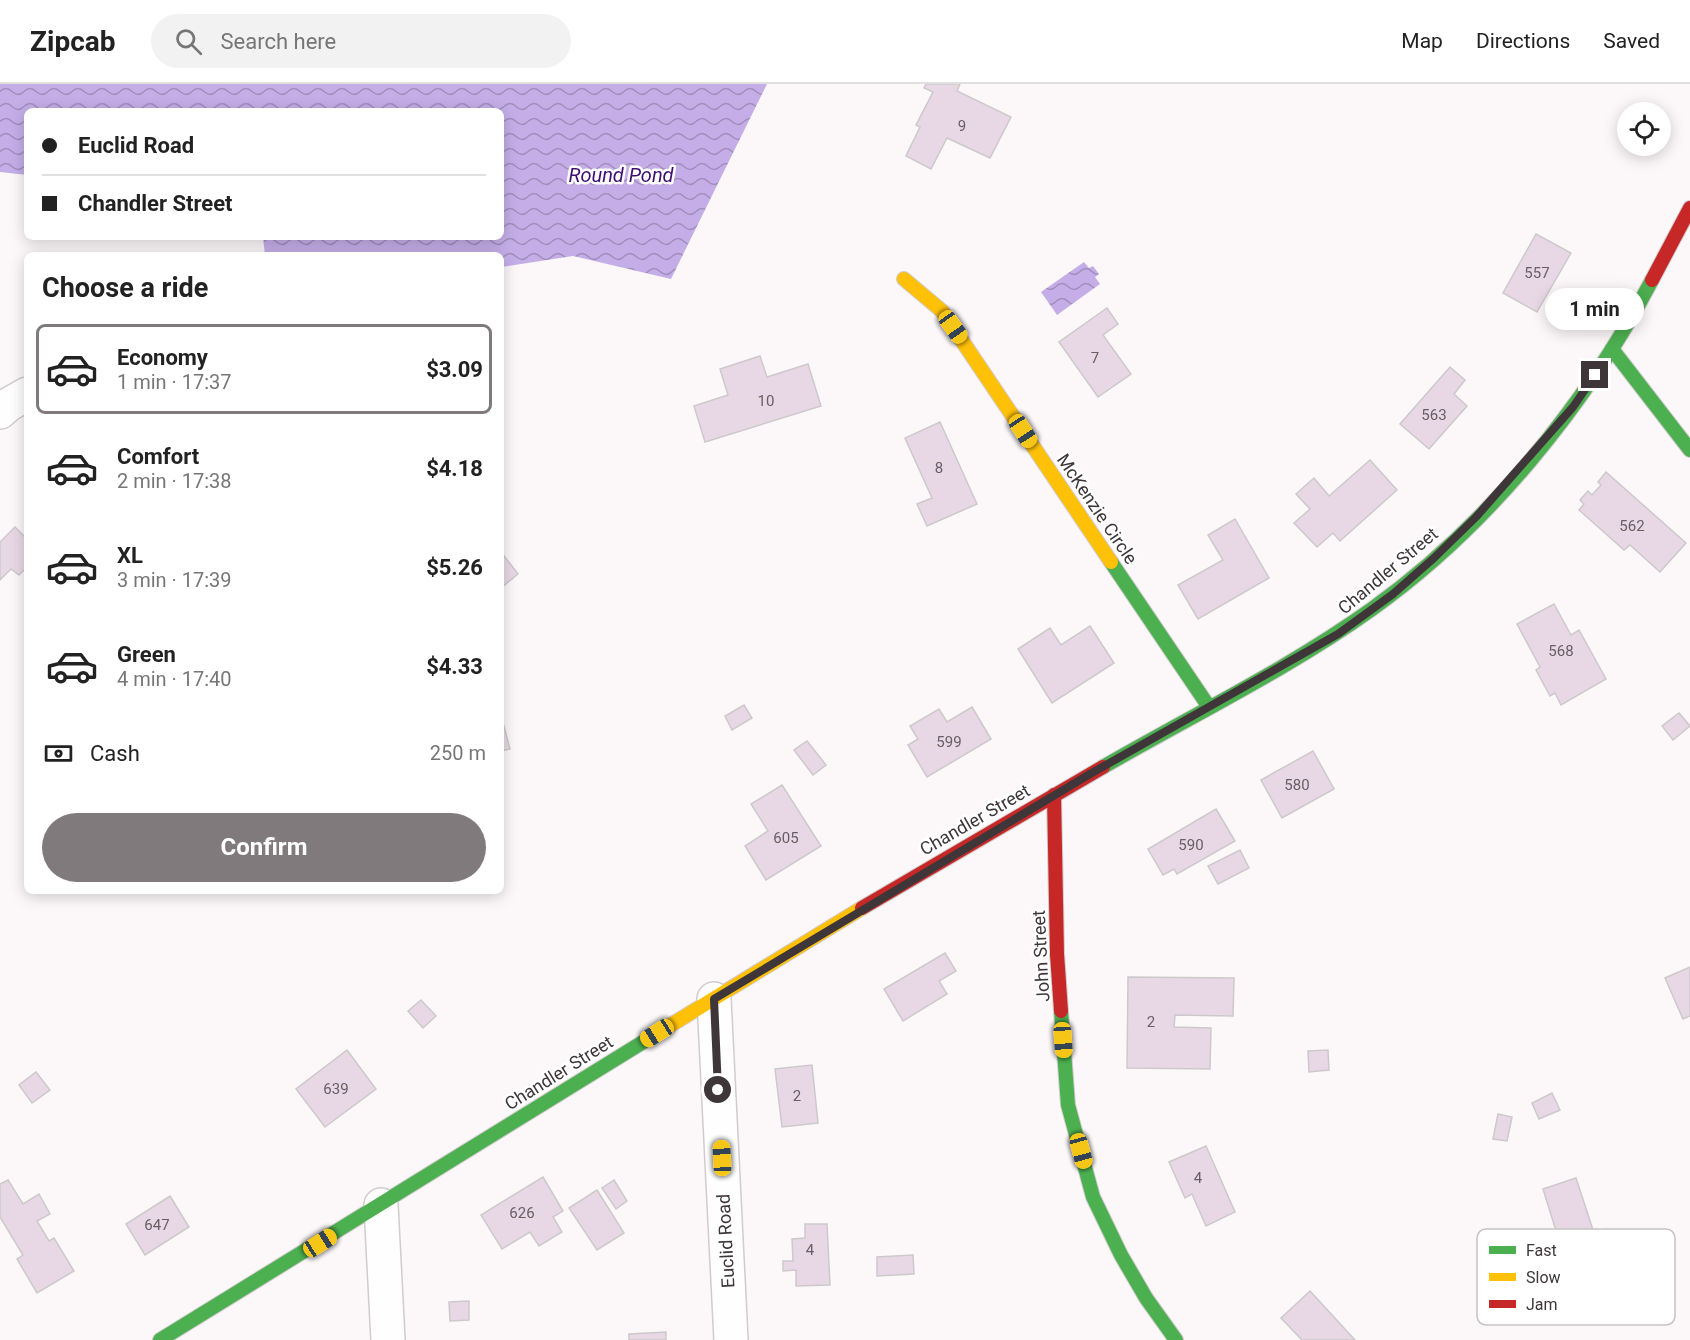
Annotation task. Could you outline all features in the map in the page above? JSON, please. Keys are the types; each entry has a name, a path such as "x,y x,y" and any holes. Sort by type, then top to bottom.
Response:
{"main road":[{"name":"Chandler Street","path":"160,1340 714,999 1054,795 1338,634 1393,594 1476,517 1573,407 1635,312 1690,208"},
{"name":"McKenzie Circle","path":"904,279 942,311 1209,707"},
{"path":"1612,349 1690,450"},
{"name":"John Street","path":"1054,795 1057,954 1068,1105 1093,1197 1121,1255 1146,1298 1176,1340"}],"street":[{"path":"0,412 24,396"},
{"name":"Euclid Road","path":"714,999 731,1340"},
{"path":"381,1204 388,1340"}],"water":[{"name":"Round Pond","path":"0,84 767,84 671,279 573,256 504,267 504,252 265,252 263,240 504,240 504,108 24,108 24,175 0,172"},
{"path":"1084,262 1089,268 1093,266 1099,274 1095,277 1100,284 1057,315 1041,292"}],"building":[{"path":"926,84 960,84 957,91 1011,117 990,158 947,138 931,169 906,156 920,127 916,125 933,92 924,88"},
{"path":"1536,234 1571,253 1537,312 1503,293"},
{"path":"1107,308 1118,324 1103,335 1131,374 1098,397 1059,342"},
{"path":"760,356 767,377 808,364 821,406 705,442 694,406 728,395 720,369"},
{"path":"1450,367 1465,380 1454,394 1467,406 1429,449 1400,424"},
{"path":"940,422 977,504 927,526 917,504 932,498 905,438"},
{"path":"1370,460 1397,490 1340,541 1333,533 1317,547 1294,523 1310,509 1296,494 1314,478 1329,496"},
{"path":"1606,472 1686,543 1660,572 1630,545 1624,550 1579,510 1584,504 1580,500 1588,491 1592,495 1601,485 1598,482"},
{"path":"1235,519 1269,578 1198,619 1178,585 1223,560 1208,535"},
{"path":"15,527 24,536 24,570 19,575 11,569 0,580 0,542"},
{"path":"504,556 518,574 504,586"},
{"path":"1554,604 1571,635 1579,630 1606,679 1561,705 1555,693 1550,696 1536,670 1540,667 1517,624"},
{"path":"1090,626 1114,663 1052,703 1018,649 1050,628 1061,645"},
{"path":"744,705 752,718 732,730 725,716"},
{"path":"972,707 991,739 927,777 908,745 918,739 910,726 939,709 947,722"},
{"path":"1679,713 1690,726 1673,740 1662,726"},
{"path":"504,726 510,749 504,750"},
{"path":"807,741 826,765 813,775 794,750"},
{"path":"1313,751 1334,789 1282,818 1261,780"},
{"path":"782,785 821,846 766,880 745,846 768,831 751,804"},
{"path":"1216,809 1235,841 1177,874 1174,869 1163,875 1148,849"},
{"path":"1240,850 1249,868 1218,884 1208,866"},
{"path":"945,953 956,971 939,981 947,994 903,1021 884,989"},
{"path":"1690,967 1690,1016 1683,1019 1665,978"},
{"path":"1128,977 1234,978 1233,1016 1175,1015 1174,1027 1211,1028 1210,1069 1127,1068"},
{"path":"421,1000 436,1016 423,1028 408,1011"},
{"path":"347,1050 376,1089 325,1127 296,1089"},
{"path":"1328,1050 1329,1070 1309,1072 1308,1051"},
{"path":"812,1065 818,1123 782,1127 775,1069"},
{"path":"36,1072 50,1090 32,1103 19,1085"},
{"path":"1552,1093 1560,1110 1539,1119 1532,1103"},
{"path":"1498,1114 1512,1117 1507,1141 1493,1139"},
{"path":"1206,1146 1235,1212 1206,1226 1192,1194 1185,1198 1169,1162"},
{"path":"543,1177 563,1211 553,1217 562,1232 539,1246 530,1232 502,1249 481,1215"},
{"path":"1576,1178 1593,1229 1555,1229 1543,1189"},
{"path":"8,1180 23,1204 39,1194 50,1214 37,1221 49,1241 54,1238 74,1271 37,1293 17,1259 23,1255 0,1217 0,1184"},
{"path":"614,1180 627,1201 616,1209 602,1188"},
{"path":"597,1190 624,1233 597,1250 569,1208"},
{"path":"170,1196 189,1227 145,1255 126,1224"},
{"path":"805,1224 827,1224 830,1285 796,1286 796,1270 783,1271 783,1261 793,1261 792,1239 805,1238"},
{"path":"913,1255 914,1274 877,1276 877,1257"},
{"path":"1310,1291 1355,1340 1302,1340 1281,1318"},
{"path":"469,1301 469,1320 450,1321 449,1302"},
{"path":"666,1332 666,1340 629,1340 629,1334"}],"traffic: fast":[{"path":"1103,767 1307,652 1372,609 1415,576 1455,540 1531,460 1597,372 1626,327 1652,280"},
{"path":"1612,349 1690,450"},
{"path":"1111,562 1209,707"},
{"path":"1061,1011 1068,1105 1093,1197 1121,1255 1146,1298 1176,1340"},
{"path":"160,1340 648,1039"}],"traffic: slow":[{"path":"904,279 942,311 1111,562"},
{"path":"648,1039 862,908"}],"traffic: jam":[{"path":"1652,280 1690,208"},
{"path":"862,908 1103,767"},
{"path":"1054,795 1057,954 1061,1011"}],"route":[{"path":"718,1090 714,999 1090,774 1338,634 1393,594 1476,517 1573,407 1595,375"}]}
